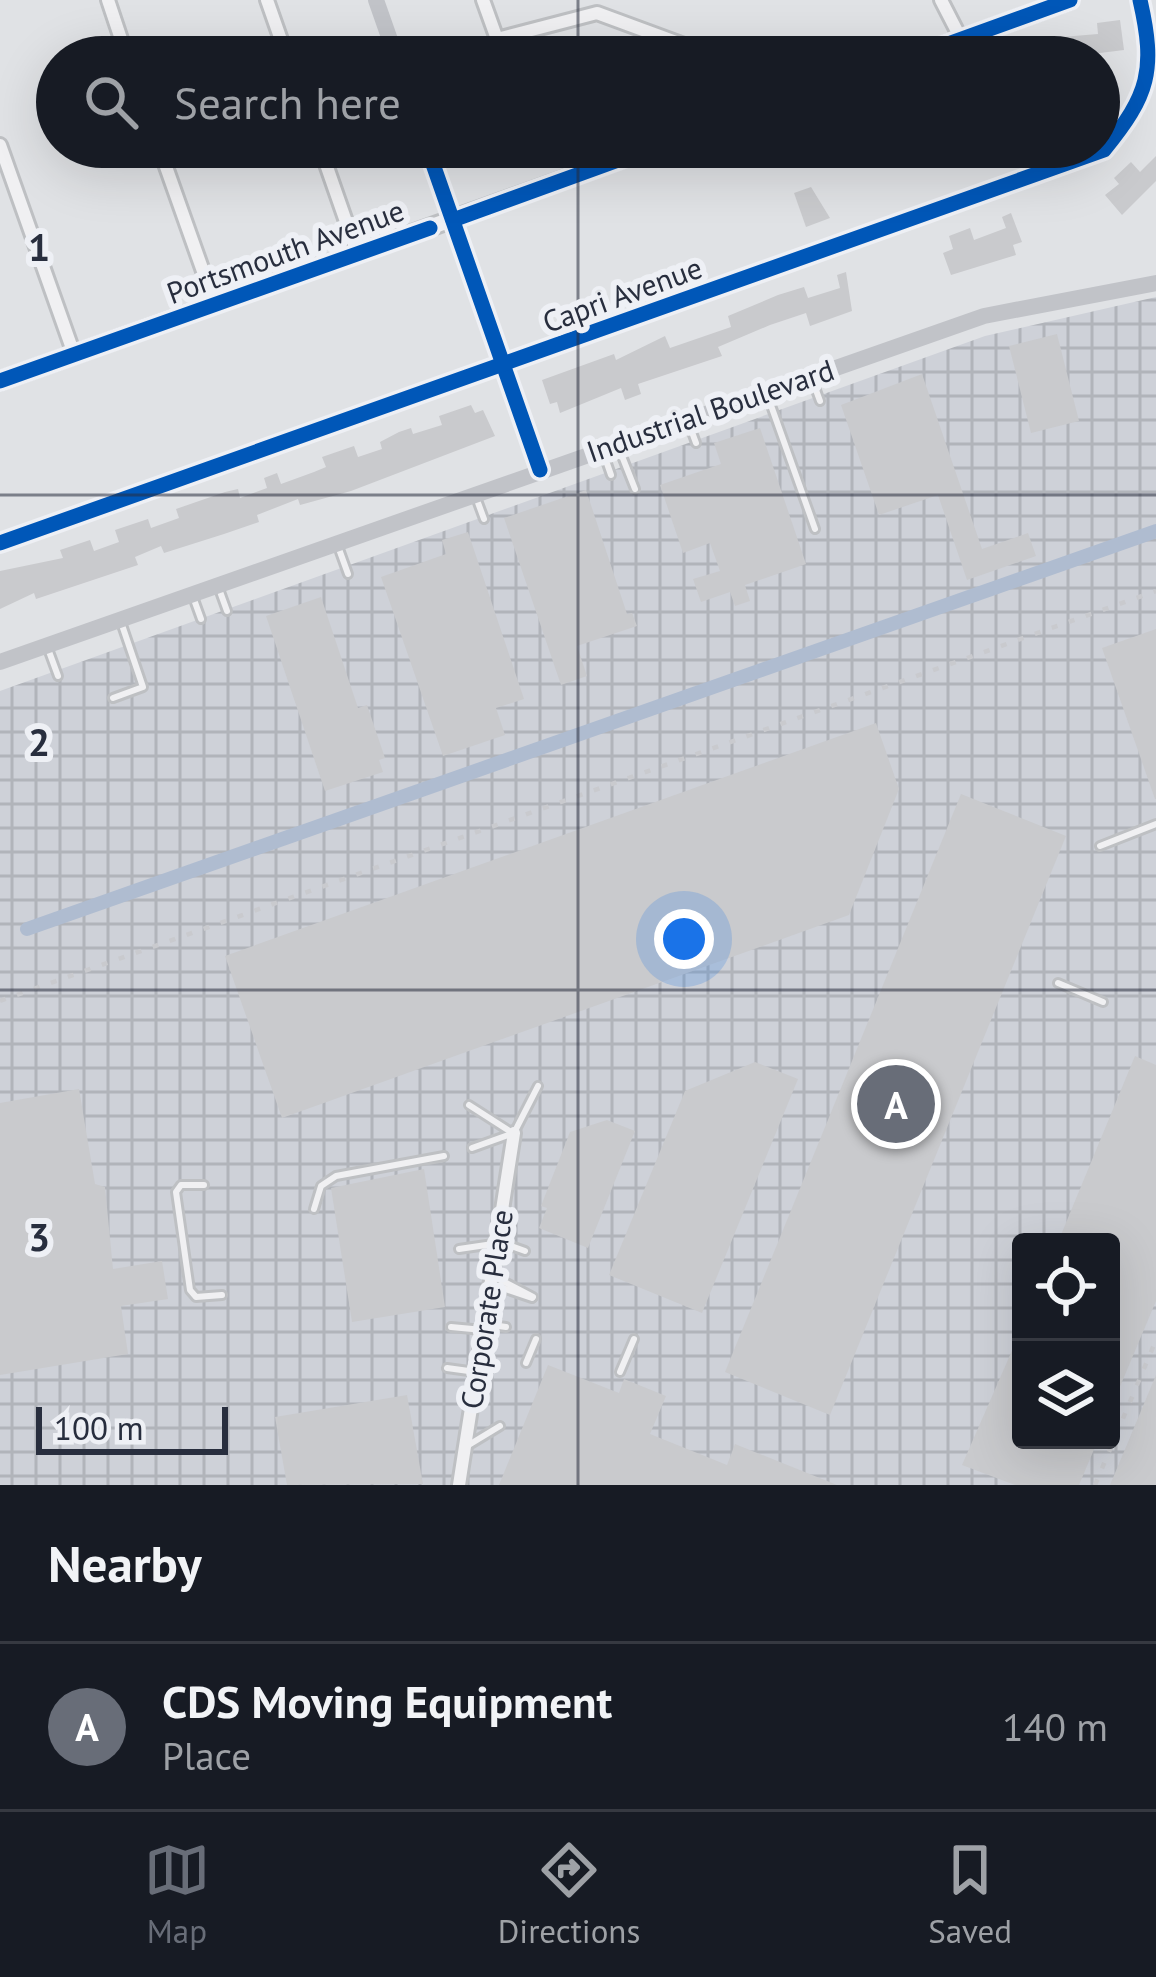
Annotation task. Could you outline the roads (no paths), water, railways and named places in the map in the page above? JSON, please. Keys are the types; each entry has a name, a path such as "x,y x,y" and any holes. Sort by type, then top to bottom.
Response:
{"main road":[{"path":"376,0 389,36"},
{"path":"434,168 539,470"},
{"name":"Industrial Boulevard","path":"0,662 984,316 1156,284"}],"street":[{"path":"108,0 120,36"},
{"path":"267,0 280,36"},
{"path":"483,0 495,36"},
{"path":"941,0 959,36"},
{"path":"969,36 1070,0"},
{"name":"Capri Avenue","path":"1120,130 1141,104 1154,50 1140,0"},
{"path":"508,36 597,13 659,36"},
{"path":"0,145 74,354"},
{"path":"166,168 215,305"},
{"path":"327,168 357,253"},
{"name":"Portsmouth Avenue","path":"0,380 596,168"},
{"name":"Capri Avenue","path":"0,543 1054,168"},
{"name":"Corporate Place","path":"459,1485 514,1133"}],"lane":[{"path":"811,375 820,401"},
{"path":"766,391 815,529"},
{"path":"687,419 696,443"},
{"path":"609,446 611,475"},
{"path":"609,446 635,489"},
{"path":"475,493 484,519"},
{"path":"336,542 347,574"},
{"path":"218,584 226,611"},
{"path":"192,593 201,619"},
{"path":"112,698 143,688 120,620"},
{"path":"46,645 58,676"},
{"path":"1100,846 1156,824"},
{"path":"1058,983 1103,1001"},
{"path":"472,1148 514,1133 538,1085"},
{"path":"469,1105 514,1133"},
{"path":"314,1209 321,1186 337,1176 444,1156"},
{"path":"203,1185 181,1185 176,1192 190,1290 196,1297 222,1295"},
{"path":"459,1249 497,1242 525,1251"},
{"path":"491,1280 533,1297 491,1280"},
{"path":"452,1327 506,1327"},
{"path":"526,1363 536,1339"},
{"path":"620,1372 634,1340"},
{"path":"447,1368 476,1372"},
{"path":"465,1448 500,1426"}],"waterway":[{"path":"27,929 1156,531"}],"railway":[{"path":"0,1001 1156,591"},
{"path":"1095,1485 1156,1340"}],"place":[{"name":"CDS Moving Equipment","path":"896,1104"}]}
